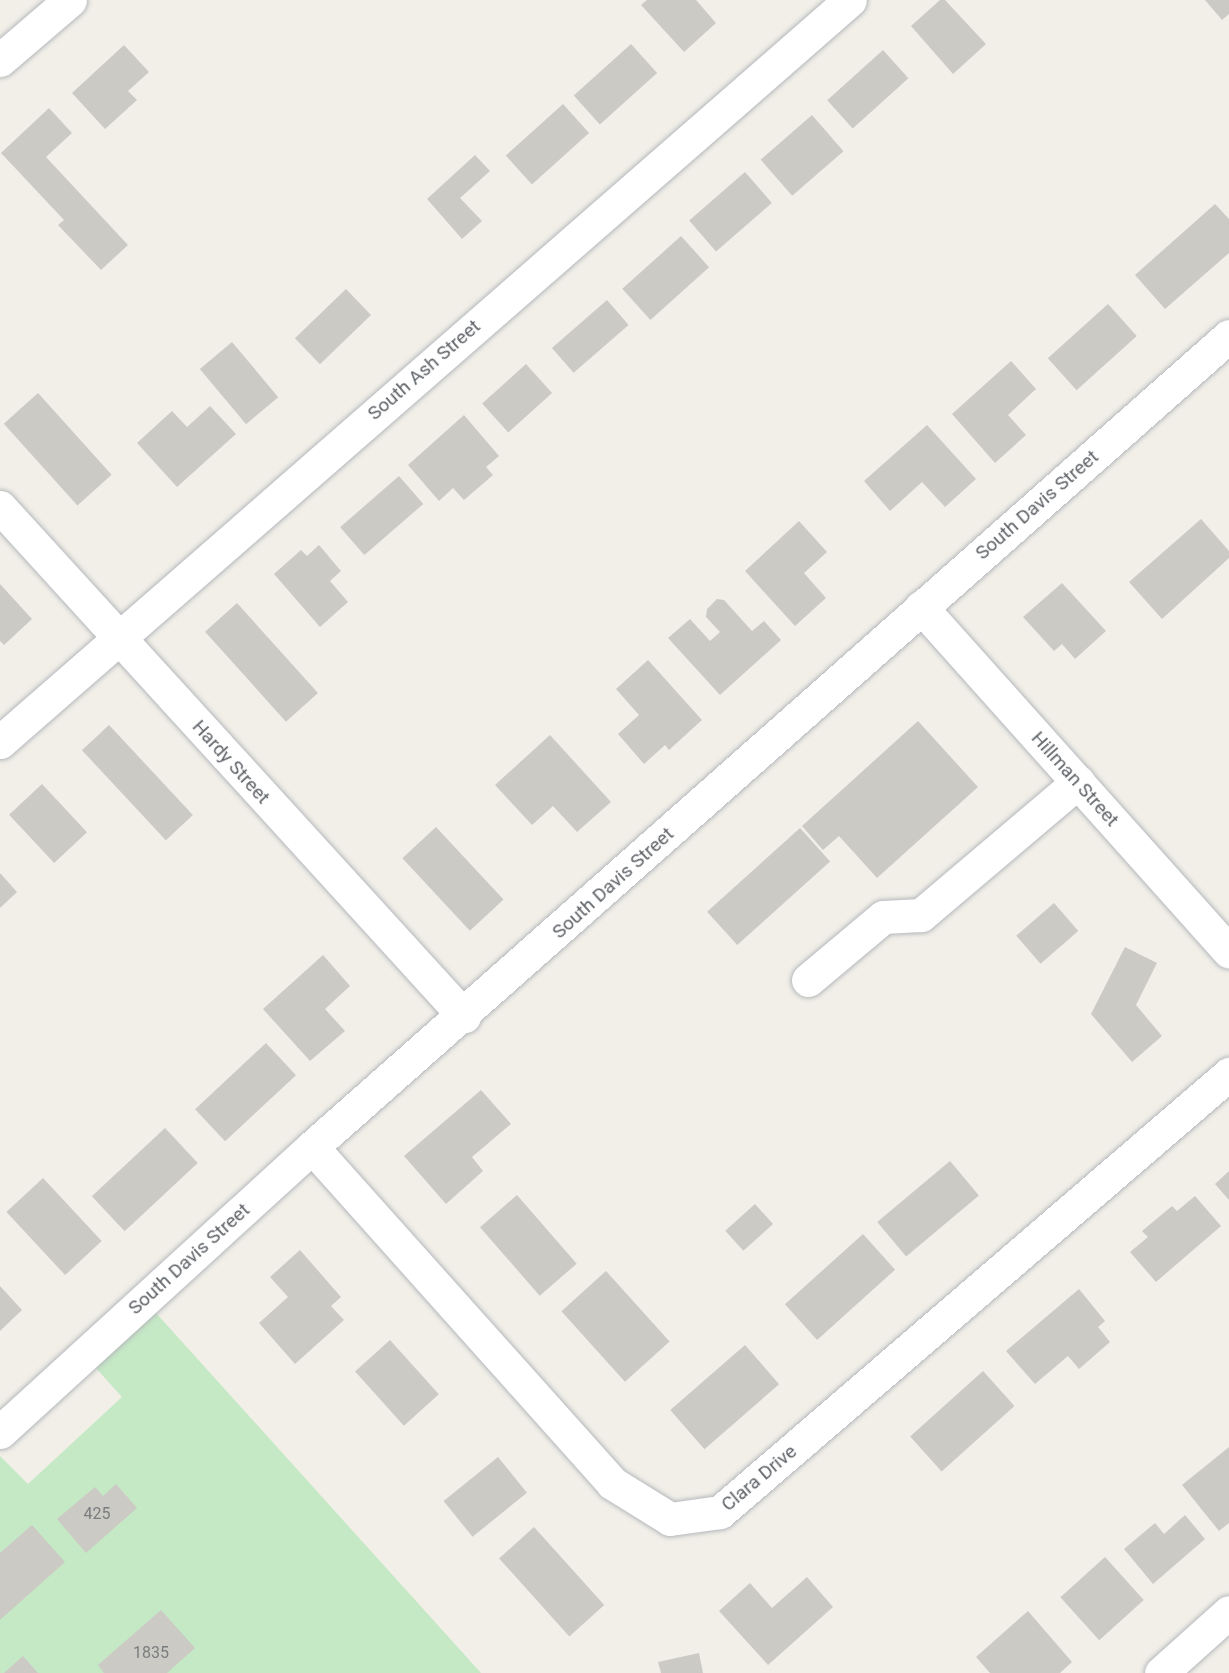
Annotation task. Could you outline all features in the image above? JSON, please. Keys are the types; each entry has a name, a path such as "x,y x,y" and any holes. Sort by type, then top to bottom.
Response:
{"street":[{"path":"0,60 70,0"},
{"name":"South Ash Street","path":"0,742 850,0"},
{"name":"South Davis Street","path":"0,1432 312,1147 464,1016 1229,336"},
{"name":"Hardy Street","path":"0,507 464,1016"},
{"name":"Hillman Street","path":"921,607 1229,951"},
{"path":"808,980 883,917 921,915 1078,782"},
{"name":"Clara Drive","path":"312,1147 612,1483 670,1519 720,1512 1229,1074"},
{"path":"1161,1673 1229,1612"}],"green space":[{"path":"156,1313 481,1673 0,1673 0,1456 28,1484 122,1397 95,1367"}],"building":[{"path":"647,0 696,0 716,23 684,52 641,5"},
{"path":"940,0 945,0 986,44 953,74 911,26"},
{"path":"1205,0 1229,0 1229,14 1222,20"},
{"path":"631,44 657,73 600,125 574,96"},
{"path":"124,45 149,72 128,91 137,100 105,129 72,93"},
{"path":"883,50 908,78 853,128 827,100"},
{"path":"563,104 589,133 532,185 506,156"},
{"path":"49,108 72,133 46,157 128,245 101,270 58,225 64,220 1,153"},
{"path":"812,115 843,151 792,196 761,160"},
{"path":"475,155 490,171 460,198 482,221 462,239 427,199"},
{"path":"745,172 772,203 716,251 689,221"},
{"path":"1215,204 1229,219 1229,253 1165,309 1135,275"},
{"path":"681,236 709,267 650,320 622,289"},
{"path":"346,289 371,315 320,364 295,338"},
{"path":"607,300 629,325 574,373 552,348"},
{"path":"1108,304 1137,336 1077,390 1048,358"},
{"path":"232,342 278,397 246,424 200,369"},
{"path":"1011,361 1036,389 1008,415 1026,435 995,463 952,414"},
{"path":"526,364 552,393 508,432 482,403"},
{"path":"38,393 112,475 77,506 4,424"},
{"path":"210,406 236,434 177,487 137,443 172,411 187,427"},
{"path":"464,415 499,456 486,467 493,475 464,500 453,488 439,501 408,465"},
{"path":"927,425 976,479 945,507 922,482 890,511 864,481"},
{"path":"399,476 423,504 364,555 340,527"},
{"path":"1201,519 1229,551 1229,558 1162,619 1129,582"},
{"path":"799,521 827,552 804,573 826,598 795,626 745,571"},
{"path":"319,545 341,571 330,581 348,602 320,627 274,574 301,550 307,556"},
{"path":"1062,583 1106,631 1075,659 1062,644 1054,651 1023,617"},
{"path":"0,584 32,619 4,645 0,641"},
{"path":"717,599 724,600 752,631 764,621 781,640 720,695 668,638 690,619 710,641 720,632 706,617 707,609"},
{"path":"237,603 318,693 286,722 205,632"},
{"path":"648,660 702,720 669,750 665,745 644,764 618,734 639,715 616,689"},
{"path":"918,721 978,787 877,878 839,836 823,850 802,826"},
{"path":"109,725 193,815 166,840 82,750"},
{"path":"550,735 611,802 577,832 553,806 532,825 495,785"},
{"path":"42,784 87,832 54,863 9,815"},
{"path":"436,827 504,899 470,931 402,858"},
{"path":"800,828 830,861 737,945 707,912"},
{"path":"0,873 17,892 0,908"},
{"path":"1054,903 1078,931 1041,964 1016,936"},
{"path":"1125,947 1157,963 1136,1005 1162,1036 1132,1062 1091,1014"},
{"path":"323,955 350,986 325,1009 345,1031 310,1061 263,1009"},
{"path":"266,1043 296,1075 225,1141 195,1109"},
{"path":"481,1090 511,1124 472,1157 483,1171 446,1204 404,1156"},
{"path":"165,1128 198,1163 125,1231 92,1196"},
{"path":"950,1161 979,1195 906,1257 877,1222"},
{"path":"1229,1171 1229,1200 1215,1184"},
{"path":"43,1178 102,1241 65,1275 6,1212"},
{"path":"517,1195 577,1264 540,1296 480,1227"},
{"path":"1195,1196 1221,1226 1156,1282 1130,1252 1148,1237 1142,1231 1172,1206 1177,1211"},
{"path":"755,1204 773,1224 743,1251 725,1231"},
{"path":"863,1234 895,1270 817,1340 785,1304"},
{"path":"300,1250 341,1297 331,1306 344,1320 295,1364 259,1323 288,1297 270,1277"},
{"path":"606,1271 670,1342 625,1382 561,1311"},
{"path":"0,1286 22,1310 0,1331"},
{"path":"1079,1289 1105,1321 1098,1327 1110,1342 1079,1369 1068,1356 1035,1384 1006,1351"},
{"path":"390,1340 439,1394 404,1426 355,1371"},
{"path":"745,1345 779,1384 704,1449 670,1410"},
{"path":"983,1371 1014,1406 942,1472 910,1437"},
{"path":"1229,1447 1229,1523 1219,1531 1182,1485"},
{"path":"498,1457 527,1493 473,1537 444,1501"},
{"path":"116,1484 137,1508 86,1553 57,1519 95,1487 103,1496"},
{"path":"1185,1515 1205,1539 1153,1584 1124,1549 1155,1523 1164,1534"},
{"path":"32,1525 65,1562 0,1620 0,1553"},
{"path":"534,1527 604,1605 569,1636 499,1558"},
{"path":"1105,1557 1144,1600 1099,1640 1060,1597"},
{"path":"807,1577 833,1607 768,1665 719,1611 750,1583 772,1608"},
{"path":"161,1610 195,1648 167,1673 104,1673 98,1665"},
{"path":"1028,1611 1072,1662 1060,1673 990,1673 976,1657"},
{"path":"699,1653 703,1673 661,1673 658,1662"},
{"path":"23,1656 38,1673 4,1673"}]}
